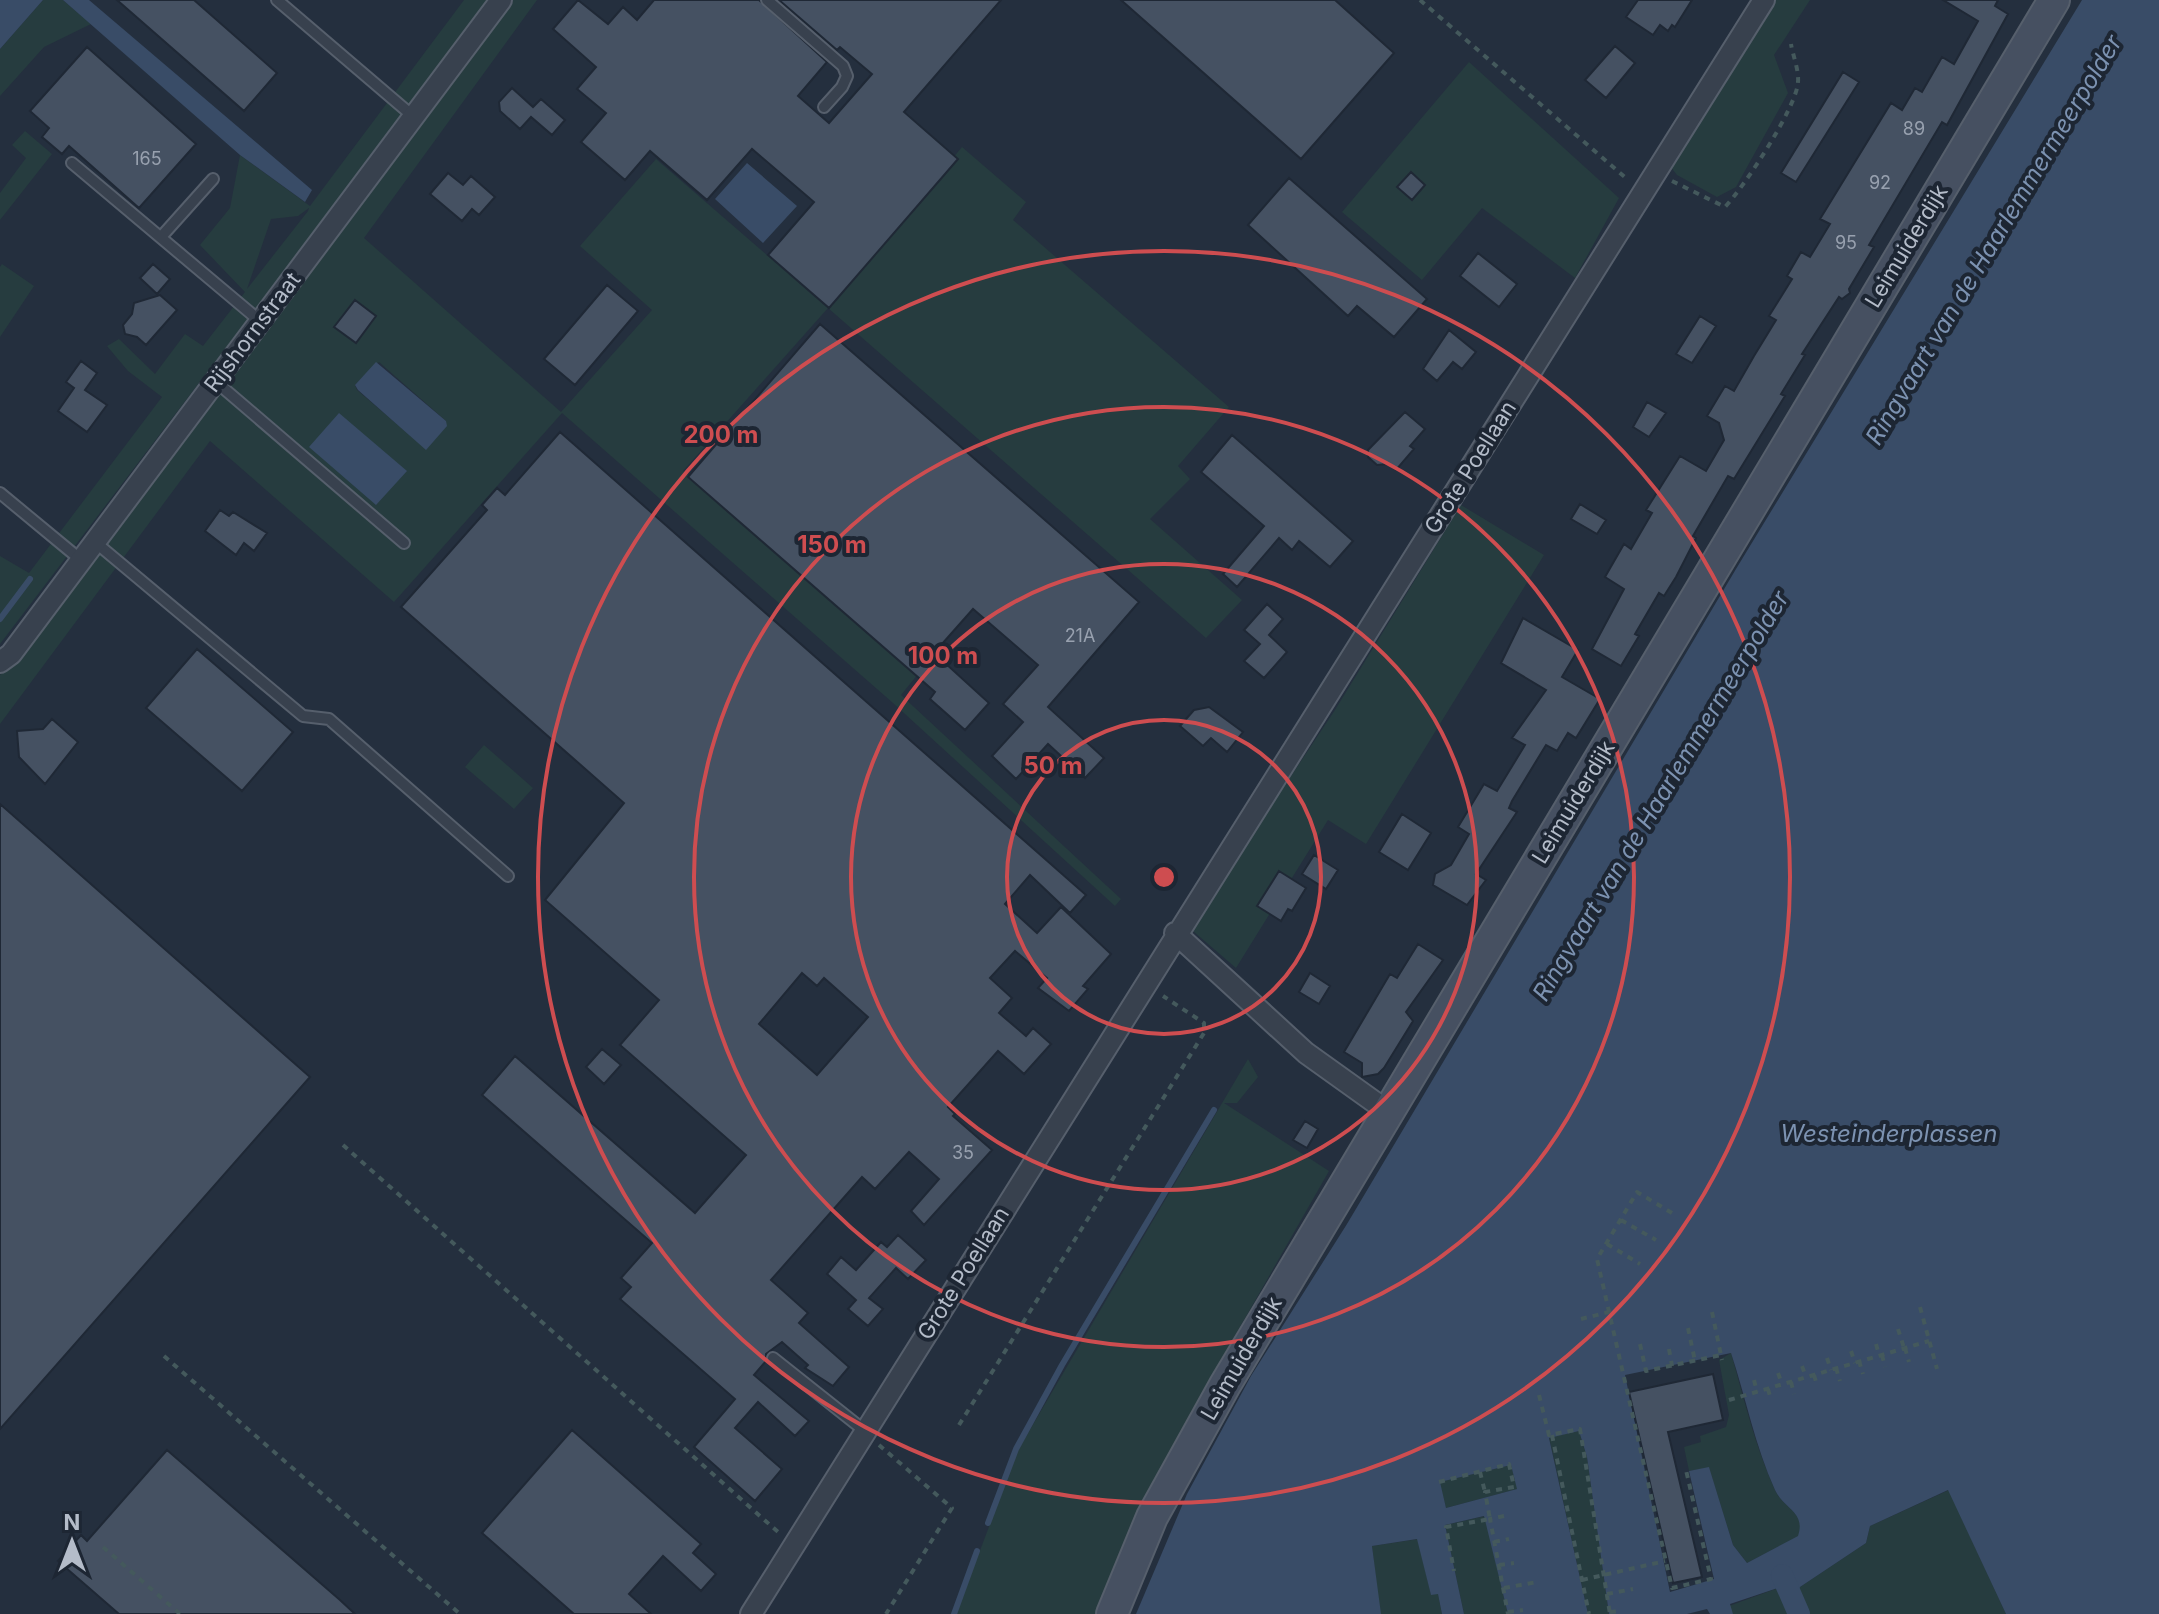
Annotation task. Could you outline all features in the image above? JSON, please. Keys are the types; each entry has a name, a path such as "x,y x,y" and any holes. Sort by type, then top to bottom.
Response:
{"street":[{"name":"Rijshornstraat","path":"0,662 11,654 501,0"},
{"name":"Grote Poellaan","path":"751,1614 1175,933 1764,0"},
{"name":"Leimuiderdijk","path":"1112,1614 1171,1481 1387,1111 2054,0"},
{"path":"1175,933 1306,1053 1387,1111"}],"lane":[{"path":"277,0 414,117"},
{"path":"767,0 843,66 847,76 842,87 824,107"},
{"path":"72,163 260,321"},
{"path":"161,237 213,179"},
{"path":"215,381 404,543"},
{"path":"0,493 81,560"},
{"path":"95,542 303,716 329,719 508,876"},
{"path":"773,1358 863,1433"}],"path":[{"path":"1420,0 1643,193"},
{"path":"1656,172 1725,207 1762,160 1798,83 1791,44"},
{"path":"959,1425 1204,1033 1204,1023 1144,983"},
{"path":"343,1145 794,1545"},
{"path":"1672,1213 1637,1192 1597,1259 1672,1588 1711,1579 1686,1470"},
{"path":"1621,1220 1656,1240"},
{"path":"1606,1244 1640,1264"},
{"path":"1920,1307 1937,1369"},
{"path":"1581,1319 1609,1312"},
{"path":"1640,1344 1646,1371 1721,1358 1712,1312"},
{"path":"1688,1328 1695,1361"},
{"path":"1898,1329 1909,1362"},
{"path":"1729,1400 1929,1341"},
{"path":"1876,1344 1885,1367"},
{"path":"1669,1349 1672,1366"},
{"path":"1851,1351 1863,1374"},
{"path":"164,1356 460,1614"},
{"path":"1827,1358 1840,1381"},
{"path":"1802,1366 1806,1377"},
{"path":"1778,1373 1782,1384"},
{"path":"1814,1375 1817,1385"},
{"path":"1754,1380 1757,1392"},
{"path":"1791,1382 1794,1394"},
{"path":"1768,1389 1771,1400"},
{"path":"1539,1395 1549,1435 1552,1435 1589,1614"},
{"path":"1552,1435 1580,1429 1610,1613 1620,1611"},
{"path":"863,1433 952,1508 886,1614"},
{"path":"1628,1443 1638,1441"},
{"path":"1439,1482 1509,1464 1514,1487 1485,1492"},
{"path":"1480,1472 1508,1613 1523,1610"},
{"path":"1454,1571 1446,1527 1504,1516"},
{"path":"1646,1520 1655,1518"},
{"path":"1494,1542 1509,1539"},
{"path":"103,1547 180,1614"},
{"path":"1582,1580 1665,1561"},
{"path":"1499,1565 1514,1563"},
{"path":"1503,1588 1537,1582"},
{"path":"1607,1595 1633,1589"}],"green space":[{"path":"43,0 63,0 91,24 44,47 0,96 0,49"},
{"path":"464,0 491,0 0,644 0,556 29,573 162,397 128,371 107,346 119,339 155,374 185,334 203,346 245,292 200,245 230,208 240,155 310,206","holes":["309,208 247,289 271,219 298,216"]},
{"path":"513,0 537,0 364,238 561,412 652,310 580,246 656,159 828,308 683,471 918,674 901,695 1121,899 1115,906 893,703 562,413 394,602 210,441 0,724 0,675 15,660","holes":["379,362 446,421 426,449 355,385"]},
{"path":"1776,0 1810,0 1774,55 1788,93 1736,187 1717,197 1677,175 1670,166"},
{"path":"1469,62 1619,198 1575,278 1482,208 1422,280 1342,212"},
{"path":"25,131 52,154 0,220 0,193 26,158 12,145"},
{"path":"962,147 1026,202 1013,220 1229,407 1178,466 1190,479 1150,519 1242,600 1206,638 828,308"},
{"path":"2,264 34,286 0,337 0,267"},
{"path":"1461,505 1544,555 1366,844 1328,820 1236,968 1193,931 1195,920 1335,710"},
{"path":"484,745 533,788 514,809 465,767"},
{"path":"1248,1059 1258,1077 1237,1103 1224,1103 1329,1171 1220,1362 1152,1501 1104,1614 956,1614 1018,1450"},
{"path":"1731,1353 1768,1473 1779,1496 1797,1516 1800,1528 1799,1536 1747,1563 1733,1545 1709,1468 1689,1471 1684,1447 1701,1442 1700,1436 1726,1427 1729,1415 1719,1360"},
{"path":"1579,1431 1587,1457 1609,1614 1588,1614 1549,1437"},
{"path":"1511,1465 1518,1489 1446,1508 1439,1482"},
{"path":"1949,1490 2006,1614 1733,1614 1729,1606 1781,1587 1790,1603 1800,1587 1866,1543 1870,1526"},
{"path":"1485,1516 1508,1614 1464,1614 1445,1525"},
{"path":"1418,1539 1431,1594 1438,1593 1442,1614 1380,1614 1372,1546"}],"water":[{"path":"0,0 43,0 0,49"},
{"path":"63,0 89,0 312,190 305,202 240,155"},
{"name":"Westeinderplassen","path":"2082,0 2159,0 2159,1614 2006,1614 1948,1490 1870,1526 1866,1543 1800,1587 1790,1604 1781,1587 1730,1604 1733,1614 1710,1614 1707,1609 1687,1614 1609,1614 1587,1457 1579,1431 1549,1438 1588,1614 1508,1614 1484,1516 1445,1525 1464,1614 1442,1614 1438,1594 1431,1595 1417,1539 1372,1546 1381,1614 1136,1614 1187,1494 1251,1376 1347,1224 1736,569","holes":["1731,1353 1768,1473 1779,1496 1797,1516 1798,1536 1747,1563 1733,1545 1709,1467 1689,1471 1714,1579 1670,1592 1625,1375","1511,1465 1517,1489 1446,1508 1440,1482"]},
{"path":"747,163 797,206 763,243 715,199"},
{"path":"376,362 446,421 447,426 426,450 355,385"},
{"path":"339,413 407,471 376,505 309,447"}],"building":[{"path":"117,0 194,0 277,73 244,111"},
{"path":"578,0 608,24 623,7 637,20 654,0 759,0 827,62 798,96 829,123 872,74 840,47 837,50 779,0 1001,0 904,112 958,159 829,308 768,255 814,202 752,149 707,200 650,151 625,180 581,142 606,113 577,89 596,67 553,29"},
{"path":"1121,0 1335,0 1394,53 1301,159"},
{"path":"1638,0 1692,0 1675,27 1672,25 1668,31 1660,25 1653,35 1626,17"},
{"path":"1943,0 1998,0 1995,6 2008,14 1947,125 1942,122 1869,245 1874,247 1849,289 1850,293 1842,299 1839,297 1802,354 1805,355 1781,394 1785,396 1734,479 1728,476 1693,536 1696,538 1676,577 1664,596 1659,593 1621,666 1592,649 1624,589 1605,577 1624,544 1631,549 1652,513 1646,510 1680,456 1706,471 1724,440 1719,423 1707,416 1725,386 1734,391 1776,320 1769,316 1792,279 1787,276 1801,252 1810,257 1830,224 1820,219 1891,103 1902,110 1915,88 1922,92 1942,57 1954,64 1978,21"},
{"path":"1615,46 1635,63 1606,98 1585,80"},
{"path":"87,47 196,144 139,208 69,146 62,154 42,137 49,128 30,111"},
{"path":"1843,72 1859,82 1796,182 1781,173"},
{"path":"512,88 533,107 541,99 565,120 552,135 531,117 520,129 500,111 499,102"},
{"path":"1411,172 1425,185 1412,200 1397,187"},
{"path":"448,173 463,185 471,176 495,197 479,215 472,209 462,221 430,194"},
{"path":"1289,178 1427,299 1394,337 1357,306 1348,316 1248,225"},
{"path":"1478,253 1517,284 1499,307 1460,276"},
{"path":"153,264 170,279 157,294 140,278"},
{"path":"607,285 638,311 575,385 544,359"},
{"path":"160,295 177,310 146,345 137,337 125,334 123,325 132,314 134,303"},
{"path":"355,300 376,316 356,343 334,327"},
{"path":"1700,316 1716,326 1692,363 1676,354"},
{"path":"820,324 1139,602 1048,707 1104,758 1085,778 1048,744 1016,779 992,756 1023,722 1003,704 1038,665 973,609 934,653 989,703 965,730 930,699 935,692 688,477"},
{"path":"1449,330 1476,352 1462,369 1453,362 1437,381 1423,369"},
{"path":"81,361 97,373 85,390 107,405 87,432 58,411 74,388 66,382"},
{"path":"1647,402 1666,413 1649,437 1633,427"},
{"path":"1405,412 1425,429 1410,446 1414,449 1396,470 1388,464 1377,465 1368,457 1368,450"},
{"path":"560,432 1086,895 1070,913 1030,875 1005,904 1037,933 1061,907 1111,954 1083,986 1088,989 1069,1011 1038,988 1047,978 1015,951 990,978 1012,998 999,1013 1026,1036 1033,1028 1051,1044 1024,1074 998,1051 948,1107 955,1114 953,1116 992,1150 924,1225 911,1211 939,1179 909,1152 875,1189 862,1177 771,1280 808,1313 799,1323 849,1367 833,1386 805,1368 808,1365 782,1342 766,1354 766,1361 754,1375 809,1421 795,1436 758,1402 735,1428 782,1469 755,1501 694,1447 735,1399 620,1299 631,1287 621,1278 652,1243 482,1095 515,1056 695,1213 746,1155 620,1045 659,1000 545,900 624,803 401,607 487,510 482,505 497,488 505,495","holes":["802,973 817,986 824,978 868,1017 817,1075 759,1024"]},
{"path":"1232,435 1353,541 1330,567 1299,541 1292,550 1279,538 1237,587 1223,574 1264,526 1201,472"},
{"path":"1580,504 1606,520 1597,534 1571,519"},
{"path":"220,510 229,516 233,512 267,533 254,551 244,543 236,555 205,531"},
{"path":"1267,604 1283,619 1269,635 1287,652 1264,678 1244,661 1260,644 1244,630"},
{"path":"1523,618 1578,650 1562,677 1600,699 1576,738 1568,733 1557,751 1546,745 1512,801 1509,808 1517,812 1476,874 1486,880 1467,905 1433,885 1435,874 1451,865 1469,834 1458,827 1484,784 1497,791 1525,745 1512,738 1546,690 1501,663"},
{"path":"197,649 293,732 242,791 146,708"},
{"path":"1209,707 1243,732 1227,752 1211,738 1203,746 1180,726 1194,710"},
{"path":"52,719 78,742 45,784 19,757 17,731 43,729"},
{"path":"0,804 310,1077 0,1429"},
{"path":"1402,814 1431,833 1408,870 1379,852"},
{"path":"1314,855 1338,870 1326,889 1302,874"},
{"path":"1279,871 1306,888 1292,911 1288,909 1281,921 1257,906"},
{"path":"1418,944 1443,960 1406,1012 1413,1021 1384,1068 1378,1074 1362,1077 1362,1063 1344,1052 1390,974 1397,978"},
{"path":"1310,973 1330,986 1319,1004 1299,992"},
{"path":"602,1049 621,1065 604,1084 586,1067"},
{"path":"1305,1121 1318,1129 1307,1148 1293,1140"},
{"path":"898,1235 926,1260 908,1279 896,1268 869,1298 883,1309 868,1326 848,1309 856,1300 827,1274 841,1257 856,1270 881,1242 887,1247"},
{"path":"1713,1374 1723,1420 1668,1432 1702,1577 1673,1583 1629,1392"},
{"path":"572,1430 701,1544 693,1553 716,1574 701,1591 663,1556 629,1594 651,1614 574,1614 482,1533"},
{"path":"167,1450 355,1614 119,1614 58,1561 81,1535 87,1541"}],"waterway":[{"path":"0,619 30,579"},
{"path":"988,1523 1016,1449 1062,1365 1214,1110"},
{"path":"954,1614 977,1551"},
{"path":"1782,1575 1799,1614"}],"water label":[{"name":"Ringvaart van de Haarlemmermeerpolder","path":"1994,240"},
{"name":"Ringvaart van de Haarlemmermeerpolder","path":"1661,796"}]}
